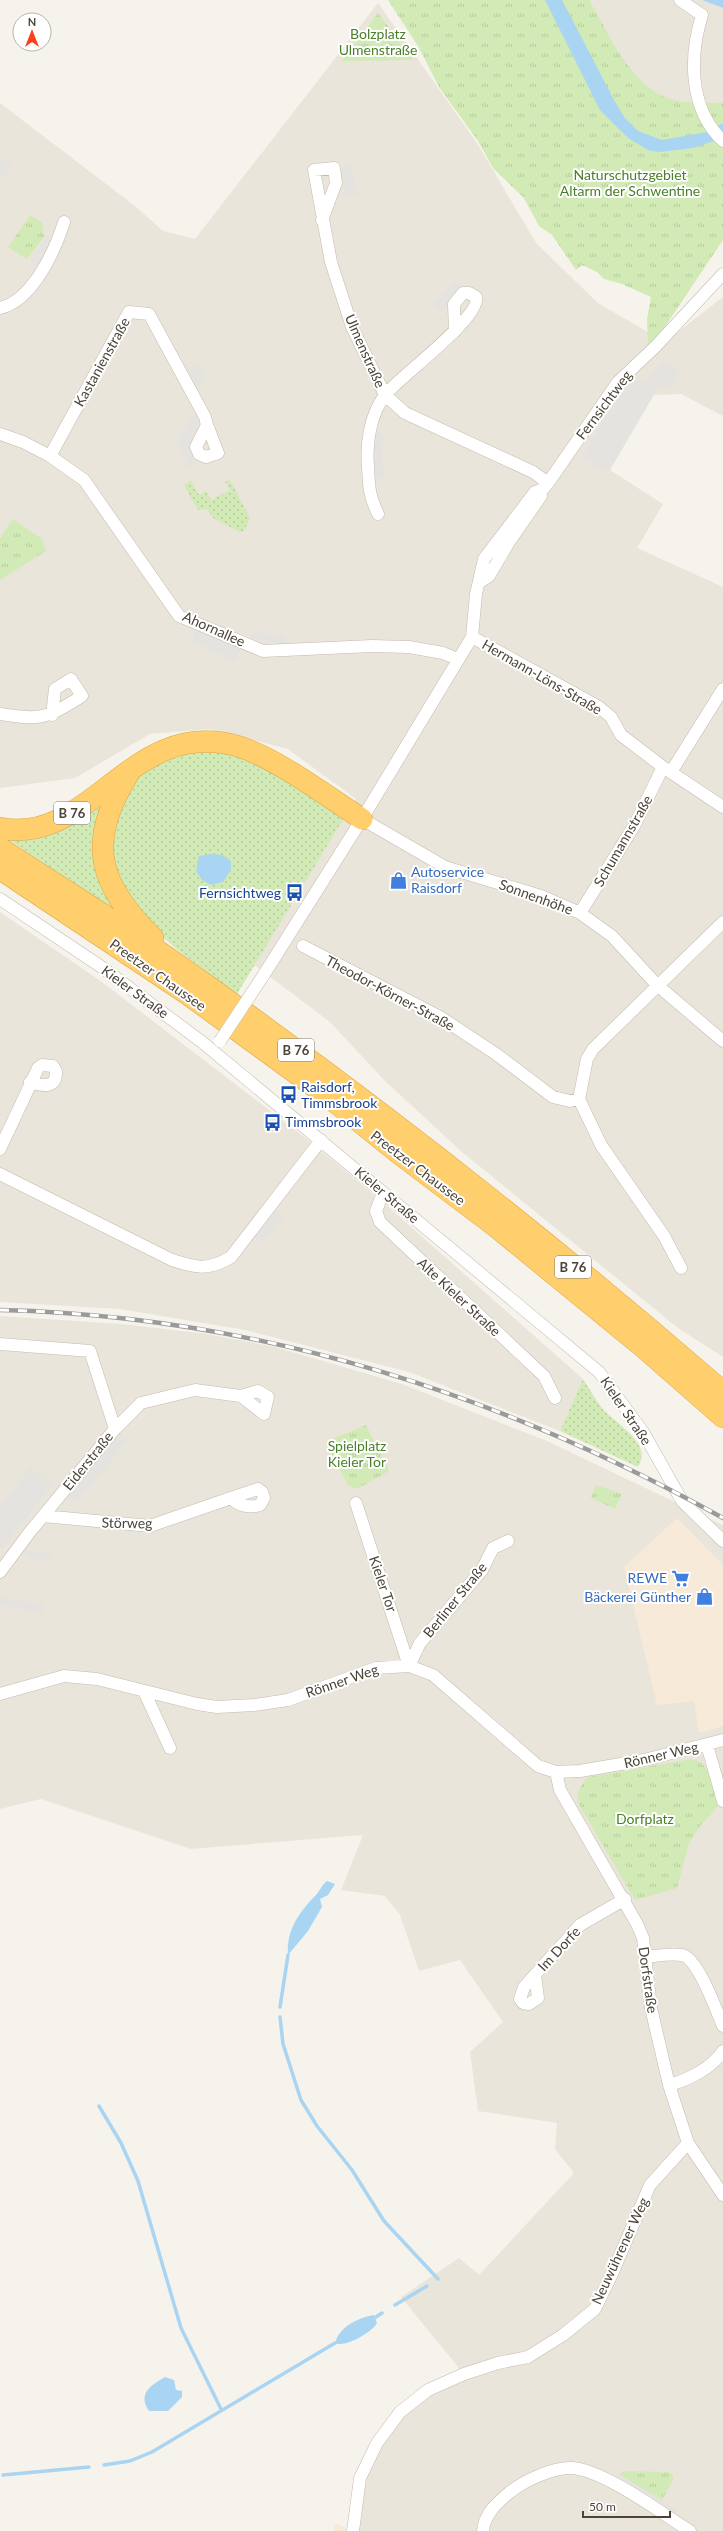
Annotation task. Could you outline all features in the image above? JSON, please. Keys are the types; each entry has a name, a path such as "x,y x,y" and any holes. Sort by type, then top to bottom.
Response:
{"highway":[{"name":"B 76","path":"0,828 31,829 58,820 78,808 150,756 180,743 209,741 237,746 266,758 362,819"},
{"name":"B 76","path":"132,768 118,790 106,817 102,841 105,868 116,895 130,916 160,945 169,959"},
{"name":"Preetzer Chaussee","path":"0,848 169,959 275,1034 414,1139 655,1333 723,1392"},
{"name":"Preetzer Chaussee","path":"0,869 186,993 330,1098 397,1152 495,1226 643,1347 723,1417"}],"street":[{"path":"680,0 702,15 695,43 694,80 701,109 712,128 722,140"},
{"name":"Ulmenstraße","path":"322,220 331,262 352,327 385,395 405,413 532,472 545,487"},
{"path":"0,308 11,306 26,294 58,244 64,222"},
{"name":"Fernsichtweg","path":"214,1052 362,819 472,637 476,594 480,582 489,576 509,542 541,496 545,487 618,382 723,274"},
{"name":"Kastanienstraße","path":"50,456 129,312 149,314 205,417 207,425"},
{"path":"378,514 370,498 367,453 374,416 385,395 455,331"},
{"name":"Ahornallee","path":"0,434 23,442 50,456 84,480 179,616 263,651 372,646 409,647 443,653 458,659"},
{"name":"Hermann-Löns-Straße","path":"472,637 599,707 611,718 621,735 667,770 723,807"},
{"name":"Schumannstraße","path":"580,913 667,770 723,689"},
{"path":"0,714 40,718 52,715"},
{"name":"Sonnenhöhe","path":"362,819 445,867 541,896 580,913 612,936 657,985 723,1041"},
{"name":"Kieler Straße","path":"0,899 100,966 214,1052 599,1372 643,1432 682,1501 723,1541"},
{"path":"681,1268 664,1236 602,1145 578,1099 587,1059 593,1049 723,922"},
{"name":"Theodor-Körner-Straße","path":"303,946 440,1017 496,1054 553,1097 570,1101 578,1099"},
{"path":"0,1149 30,1082"},
{"path":"0,1174 167,1257 202,1268 217,1265 231,1257 321,1140"},
{"name":"Alte Kieler Straße","path":"383,1193 376,1210 380,1222 544,1376 555,1398"},
{"name":"Eiderstraße","path":"0,1344 90,1351 115,1429 43,1516 0,1572"},
{"path":"115,1429 142,1403 196,1390 241,1396"},
{"name":"Störweg","path":"43,1516 150,1526 231,1498"},
{"name":"Kieler Tor","path":"356,1502 409,1666"},
{"name":"Berliner Straße","path":"409,1666 420,1643 482,1570 493,1548 508,1541"},
{"name":"Rönner Weg","path":"0,1694 64,1676 97,1679 176,1700 217,1707 254,1705 288,1700 376,1668 393,1665 409,1666 433,1675 538,1766 556,1772 580,1772 644,1760 723,1740"},
{"path":"144,1691 170,1748"},
{"path":"707,1745 723,1801"},
{"name":"Dorfstraße","path":"556,1772 560,1790 625,1899 643,1938 651,2008 669,2085 688,2143 723,2195"},
{"name":"Im Dorfe","path":"535,1975 580,1925 625,1899"},
{"path":"644,1957 682,1955 689,1959 705,1984 723,2026"},
{"path":"669,2085 680,2082 714,2063 723,2051"},
{"name":"Neuwührener Weg","path":"353,2531 360,2478 377,2443 400,2412 428,2390 464,2374 498,2363 528,2357 563,2335 595,2309 612,2274 650,2185 688,2143"},
{"path":"483,2531 483,2525 495,2504 514,2489 548,2473 571,2468 586,2471 605,2479 690,2531"}],"shaded area":[{"path":"586,0 702,0 723,8 723,110 667,103 635,79"},
{"path":"378,3 477,143 536,243 598,303 665,342 723,297 723,416 681,394 654,395 610,470 663,504 637,548 723,587 723,1357 678,1328 462,1152 385,1081 330,1022 253,964 356,799 288,749 210,729 150,734 75,778 0,788 0,103 135,206 163,231 195,239"},
{"path":"3,159 12,165 3,178 0,178 0,164"},
{"path":"351,165 357,195 346,196 341,168"},
{"path":"45,238 53,243 37,266 30,261"},
{"path":"456,281 465,290 441,311 432,302"},
{"path":"663,361 680,372 670,389 659,385 608,472 582,458 621,390 630,380 645,381"},
{"path":"198,364 207,382 197,386 188,368"},
{"path":"198,404 201,410 189,448 195,464 188,469 187,463 177,443"},
{"path":"374,432 384,435 382,453 384,478 373,478"},
{"path":"195,629 241,649 235,661 192,641"},
{"path":"254,631 283,636 287,645 249,638"},
{"path":"0,912 102,982 308,1140 384,1203 583,1379 560,1431 409,1372 245,1330 120,1309 0,1302"},
{"path":"277,1210 284,1216 261,1243 254,1237"},
{"path":"0,1316 122,1324 207,1334 275,1347 402,1384 547,1441 723,1525 723,2531 353,2531 360,2478 400,2412 464,2374 401,2297 459,2258 479,2275 574,2173 555,2149 557,2123 478,2111 470,2052 503,2022 460,1960 419,1971 400,1915 385,1896 341,1890 363,1835 191,1849 41,1799 0,1809"},
{"path":"120,1433 129,1440 75,1503 66,1496"},
{"path":"30,1468 52,1486 0,1550 0,1505"},
{"path":"677,1518 723,1565 723,1726 699,1733 694,1701 657,1705 624,1567"},
{"path":"27,1550 50,1553 49,1561 26,1557"},
{"path":"0,1598 44,1604 43,1612 0,1606"},
{"path":"620,2475 676,2509 676,2516 612,2478"},
{"path":"335,2523 346,2528 346,2531 333,2531"}],"green space":[{"name":"Naturschutzgebiet Altarm der Schwentine","path":"388,0 589,0 623,59 646,85 659,94 674,100 723,103 723,240 658,337 648,347 647,319 651,297 622,284 604,279 597,272 582,265 576,270 552,235 539,226 524,198 493,168 478,141 439,87 418,46"},
{"name":"Bolzplatz Ulmenstraße","path":"378,13 413,60 342,61"},
{"path":"30,215 42,223 44,237 27,259 8,247"},
{"path":"230,480 250,518 244,531 240,532 213,518 207,509 198,510 184,485 191,481 199,495 206,491 211,500 230,490 225,482"},
{"path":"13,519 42,539 46,551 0,580 0,538"},
{"path":"218,750 259,764 344,818 237,994 180,952 135,913 114,879 112,820 124,792 150,766 181,751"},
{"path":"107,801 120,914 3,836"},
{"path":"583,1379 602,1408 637,1442 641,1450 642,1458 638,1467 560,1431"},
{"name":"Spielplatz Kieler Tor","path":"366,1425 389,1471 357,1489 348,1485 325,1442"},
{"path":"596,1485 622,1494 615,1509 591,1498"},
{"name":"Dorfplatz","path":"691,1759 698,1761 707,1770 713,1784 718,1806 701,1825 689,1843 677,1888 635,1900 578,1803 580,1788 589,1777"},
{"path":"623,2471 668,2472 673,2475 673,2480 662,2500 620,2475"}],"water":[{"path":"545,0 562,0 614,100 624,117 638,131 662,140 707,132 723,123 723,138 693,148 659,152 648,150 628,138 600,110"},
{"path":"702,0 723,0 723,8"},
{"path":"211,854 222,855 231,861 231,870 223,882 211,885 202,880 196,871 199,856"},
{"path":"327,1881 335,1884 328,1895 320,1899 322,1907 308,1931 288,1955 289,1938 295,1922 304,1908"},
{"path":"374,2315 377,2323 364,2335 351,2342 339,2344 335,2343 337,2337 345,2327 362,2318"},
{"path":"165,2377 174,2380 176,2390 182,2391 182,2397 168,2411 149,2411 144,2400 145,2395 155,2383"}],"waterway":[{"path":"280,2007 288,1955"},
{"path":"280,2017 283,2044 301,2100 317,2126 352,2170 384,2221 438,2279"},
{"path":"99,2106 121,2143 138,2181 181,2328 221,2409"},
{"path":"395,2305 427,2286"},
{"path":"376,2317 382,2313"},
{"path":"104,2465 130,2461 152,2452 335,2343"},
{"path":"3,2475 89,2467"}],"railway":[{"path":"0,1310 96,1316 190,1327 283,1345 374,1369 463,1399 551,1434 638,1473 723,1518"}],"place":[{"name":"Autoservice Raisdorf","path":"398,880"},
{"name":"Fernsichtweg","path":"294,893"},
{"name":"Raisdorf, Timmsbrook","path":"288,1095"},
{"name":"Timmsbrook","path":"272,1122"},
{"name":"REWE","path":"680,1578"},
{"name":"Bäckerei Günther","path":"704,1597"}]}
